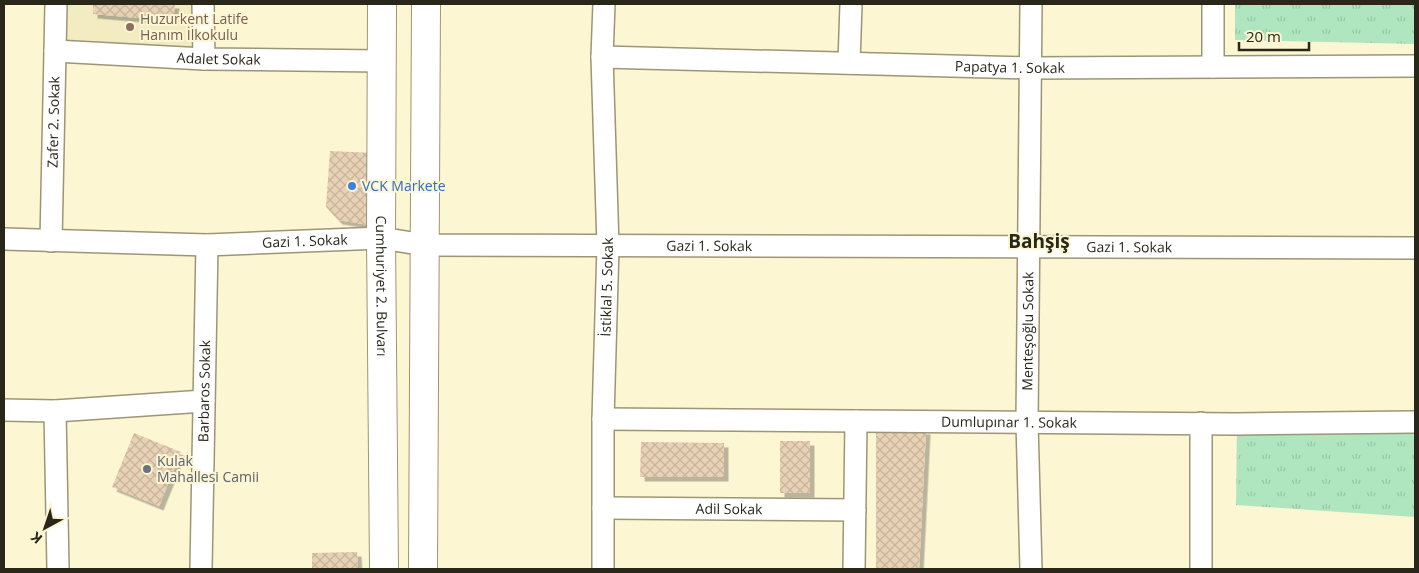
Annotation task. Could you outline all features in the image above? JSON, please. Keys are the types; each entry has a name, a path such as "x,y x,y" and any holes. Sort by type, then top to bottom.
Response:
{"main road":[{"name":"Cumhuriyet 2. Bulvarı","path":"382,4 380,238 384,569"},
{"path":"423,569 426,4"}],"street":[{"name":"Zafer 2. Sokak","path":"52,241 56,4"},
{"path":"204,4 204,59"},
{"name":"İstiklal 5. Sokak","path":"603,569 603,419 608,246 602,57 604,4"},
{"path":"849,63 851,4"},
{"name":"Menteşoğlu Sokak","path":"1031,4 1032,68 1027,423 1031,569"},
{"path":"1212,67 1213,4"},
{"name":"Adalet Sokak","path":"55,51 204,59 381,61"},
{"name":"Papatya 1. Sokak","path":"602,57 1032,68 1415,66"},
{"name":"Gazi 1. Sokak","path":"4,239 207,245 380,238 425,245 1415,248"},
{"name":"Barbaros Sokak","path":"201,569 207,245"},
{"path":"4,410 55,410 204,401"},
{"path":"55,410 58,569"},
{"name":"Dumlupınar 1. Sokak","path":"603,419 1027,423 1415,422"},
{"path":"854,569 856,422"},
{"path":"1201,423 1201,569"},
{"name":"Adil Sokak","path":"603,508 855,510"}],"shaded area":[{"name":"Huzurkent Latife Hanım İlkokulu","path":"56,4 203,4 204,54 55,51"}],"green space":[{"path":"1235,4 1415,4 1415,44 1235,40"},
{"path":"1237,427 1415,427 1415,517 1236,505"}],"building":[{"path":"93,4 175,4 173,21 93,14"},
{"name":"VCK Markete","path":"330,151 375,153 376,226 338,220 326,207"},
{"path":"876,428 926,430 919,569 876,569"},
{"name":"Kulak Mahallesi Camii","path":"134,433 181,452 159,506 112,487"},
{"path":"780,441 810,441 810,493 780,493"},
{"path":"641,442 724,443 724,477 640,477"},
{"path":"357,552 358,569 312,569 312,553"}],"place":[{"name":"Huzurkent Latife Hanım İlkokulu","path":"130,27"},
{"name":"VCK Markete","path":"352,186"},
{"name":"Kulak Mahallesi Camii","path":"147,469"}],"district":[{"name":"Bahşiş","path":"1039,241"}]}
